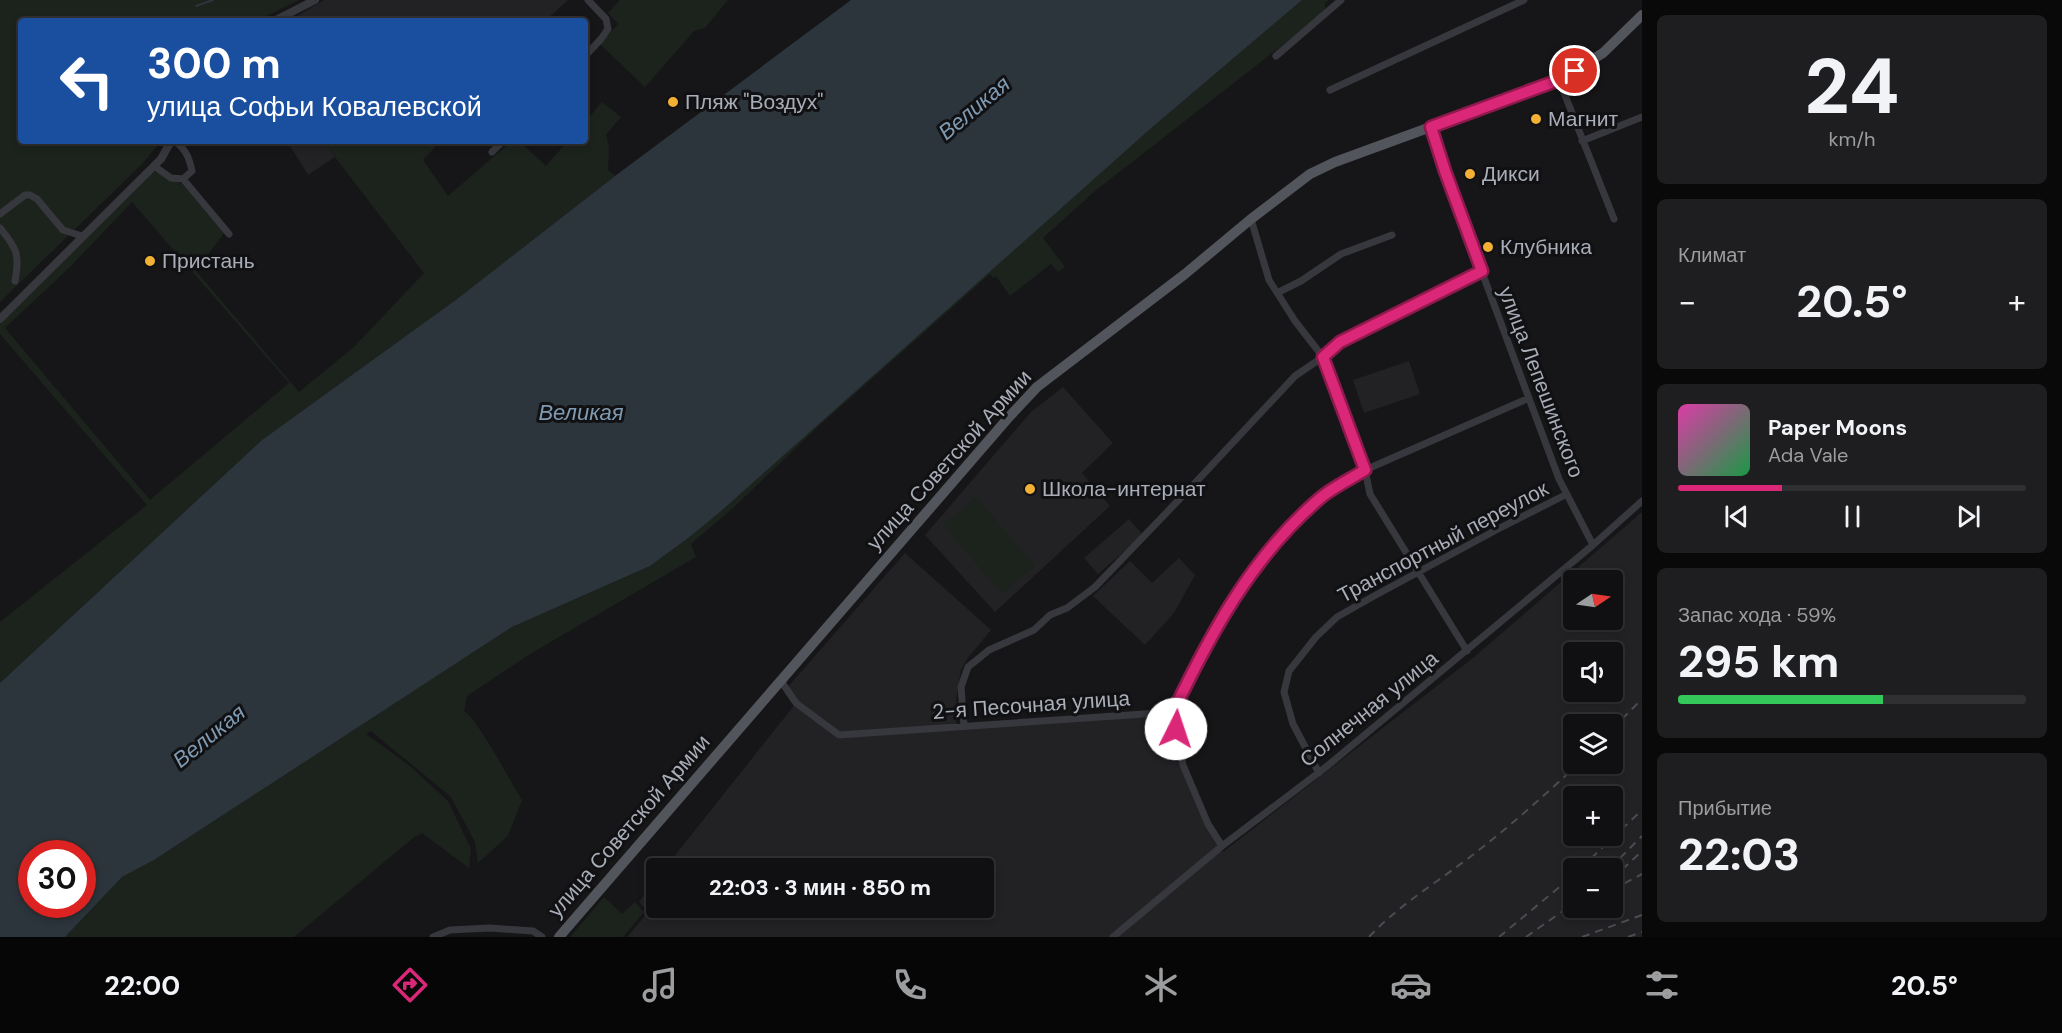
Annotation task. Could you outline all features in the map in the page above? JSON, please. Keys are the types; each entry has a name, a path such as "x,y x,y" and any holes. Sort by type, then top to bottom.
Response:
{"main road":[{"name":"улица Советской Армии","path":"559,937 1037,387 1185,274 1310,174 1335,162 1559,80 1603,53 1642,15"}],"street":[{"path":"280,18 315,0"},
{"path":"588,0 606,19 608,29 588,53"},
{"path":"1276,56 1341,0"},
{"path":"1330,90 1524,0"},
{"path":"1559,80 1614,219"},
{"path":"1582,141 1642,117"},
{"name":"улица Лепешинского","path":"1431,127 1558,479 1593,544"},
{"path":"0,319 161,159 171,144"},
{"path":"178,144 185,149 192,171 183,179"},
{"path":"492,152 500,144"},
{"path":"154,166 171,178 183,179 229,234"},
{"path":"0,214 25,195 30,195 37,199 63,230 82,236"},
{"path":"1251,219 1269,280 1295,321 1323,357 1365,470 1370,494 1467,651"},
{"path":"0,228 17,255 15,281"},
{"path":"1277,293 1301,281 1341,254 1392,235"},
{"path":"964,726 961,687 968,667 989,650 1034,630 1050,615 1068,608 1095,587 1295,376 1340,342 1482,271"},
{"path":"1222,846 1208,824 1183,765 1173,712 1225,610 1276,540 1319,498 1365,470 1529,398"},
{"name":"Транспортный переулок","path":"1319,773 1293,724 1284,692 1289,671 1316,637 1337,617 1567,494"},
{"name":"Солнечная улица","path":"1113,937 1222,846 1319,773 1467,651 1642,501"},
{"name":"2-я Песочная улица","path":"781,681 796,703 839,735 1173,712"},
{"path":"433,937 450,930 490,928 533,930 542,937"}],"shaded area":[{"path":"0,0 299,0 262,18 18,18 18,144 159,144 143,163 0,302"},
{"path":"324,0 568,0 548,18 294,18"},
{"path":"620,0 728,0 705,28 694,31 645,87 600,44 618,24 608,13"},
{"path":"1302,0 1329,0 1325,3 1325,12 1095,191 1043,238 1065,267 1058,272 1051,264 1010,296 996,276 993,278 990,274 821,424 733,508 691,544 696,557 530,654 467,696 464,711 486,739 522,800 508,836 478,863 475,842 451,797 371,731 366,734 410,766 448,801 471,849 469,868 422,833 294,937 65,937 83,918 96,918 96,904 122,877 154,860 512,627 650,566 687,539 1149,130"},
{"path":"602,102 621,117 606,135 609,147 608,170 615,176 457,299 262,440 0,683 0,622 147,505 0,334 0,324 153,171 182,184 224,233 196,271 299,392 354,347 424,273 327,144 438,144 423,160 448,196 509,144 522,144 546,166 565,144 588,144 588,118","holes":["132,202 289,383 150,500 5,328 70,267"]},
{"path":"289,144 327,144 335,157 308,175"},
{"path":"1409,361 1420,394 1364,413 1353,380"},
{"name":"Школа-интернат","path":"1063,387 1113,443 1082,473 1110,506 995,612 925,535 1031,412"},
{"path":"976,497 1035,566 1002,594 943,525"},
{"path":"1642,512 1642,937 627,937 646,914 646,918 994,918 994,858 673,858 796,703 787,688 905,553 991,630 961,670 956,699 956,722 960,728 1163,715 1223,852 1473,658 1563,580 1563,630 1623,630 1623,570 1575,570"},
{"path":"1129,519 1143,535 1098,574 1084,558"},
{"path":"1179,558 1195,575 1174,613 1145,645 1093,596 1130,561 1152,583"},
{"path":"646,893 646,910 639,902"},
{"path":"604,897 622,914 635,902 644,912 623,937 570,937"}],"water":[{"name":"Великая","path":"851,0 1302,0 1149,130 721,511 650,566 512,627 154,860 122,877 96,904 96,840 18,840 18,918 83,918 65,937 0,937 0,683 262,440 457,299 615,176"}],"waterway":[{"path":"196,6 213,0"}],"railway":[{"path":"1623,718 1642,699"},
{"path":"1369,937 1405,904 1498,835 1567,774"},
{"path":"1592,858 1642,810"},
{"path":"1620,858 1642,836"},
{"path":"1623,869 1642,851"},
{"path":"1623,884 1642,874"},
{"path":"1499,937 1563,884"},
{"path":"1526,937 1563,911"},
{"path":"1582,937 1642,915"},
{"path":"1628,937 1642,932"}],"place":[{"name":"Пляж \"Воздух\"","path":"673,102"},
{"name":"Магнит","path":"1536,119"},
{"name":"Дикси","path":"1470,174"},
{"name":"Клубника","path":"1488,247"},
{"name":"Пристань","path":"150,261"},
{"name":"Школа-интернат","path":"1030,489"}],"route":[{"path":"1176,729 1173,712 1225,610 1276,540 1319,498 1365,470 1323,357 1340,342 1482,271 1431,127 1559,80 1575,71"}]}
